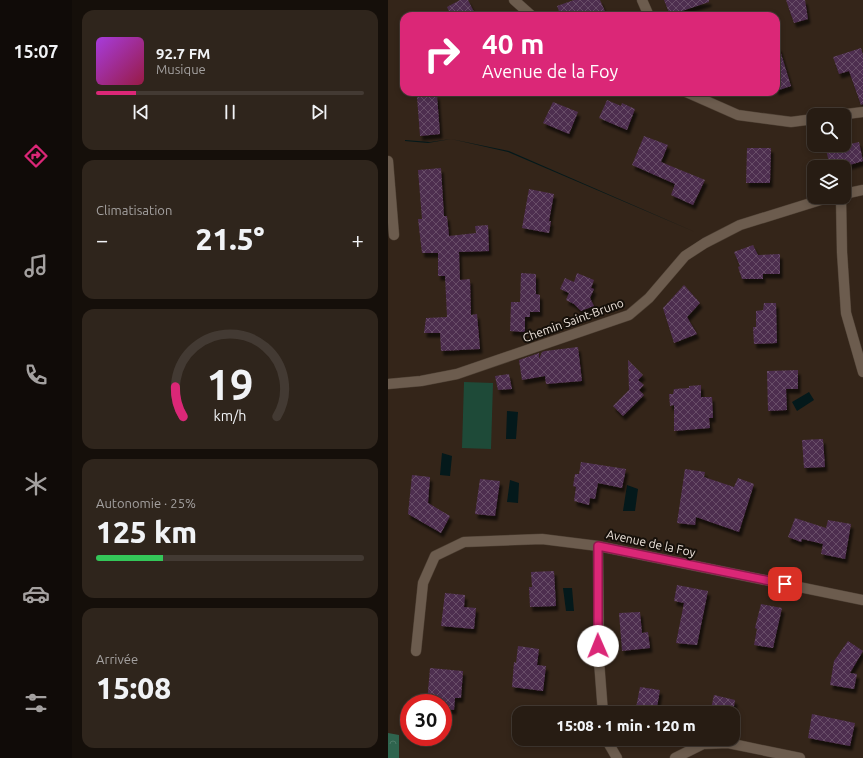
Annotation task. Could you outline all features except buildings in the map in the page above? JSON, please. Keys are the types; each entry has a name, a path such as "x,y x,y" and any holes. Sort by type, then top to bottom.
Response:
{"street":[{"path":"514,0 528,12"},
{"path":"642,0 647,12"},
{"path":"695,96 738,115 791,122 807,120"},
{"path":"851,114 863,112"},
{"path":"388,161 394,235"},
{"path":"851,193 863,190"},
{"name":"Chemin Saint-Bruno","path":"388,384 421,381 457,374 629,315 648,298 685,256 705,243 740,226 808,204"},
{"path":"841,204 842,252 846,313 863,372"},
{"name":"Avenue de la Foy","path":"416,651 423,583 435,556 464,542 542,539 598,546 863,600"},
{"path":"598,546 598,661 602,706"},
{"path":"675,758 703,744 728,743 800,758"},
{"path":"610,746 616,758"}],"green space":[{"path":"464,382 493,383 491,449 462,448"},
{"path":"388,733 399,735 399,758 388,758"}],"shaded area":[{"path":"451,139 509,151 695,232 508,152"},
{"path":"451,139 428,143 405,141 430,142"},
{"path":"809,392 814,400 797,411 792,402"},
{"path":"507,411 518,412 516,439 506,439"},
{"path":"442,453 452,456 450,476 440,475"},
{"path":"510,480 519,483 518,503 507,502"},
{"path":"627,485 638,489 635,511 623,511"},
{"path":"563,588 572,588 574,611 566,611"}],"route":[{"path":"598,646 598,546 785,584"}]}
